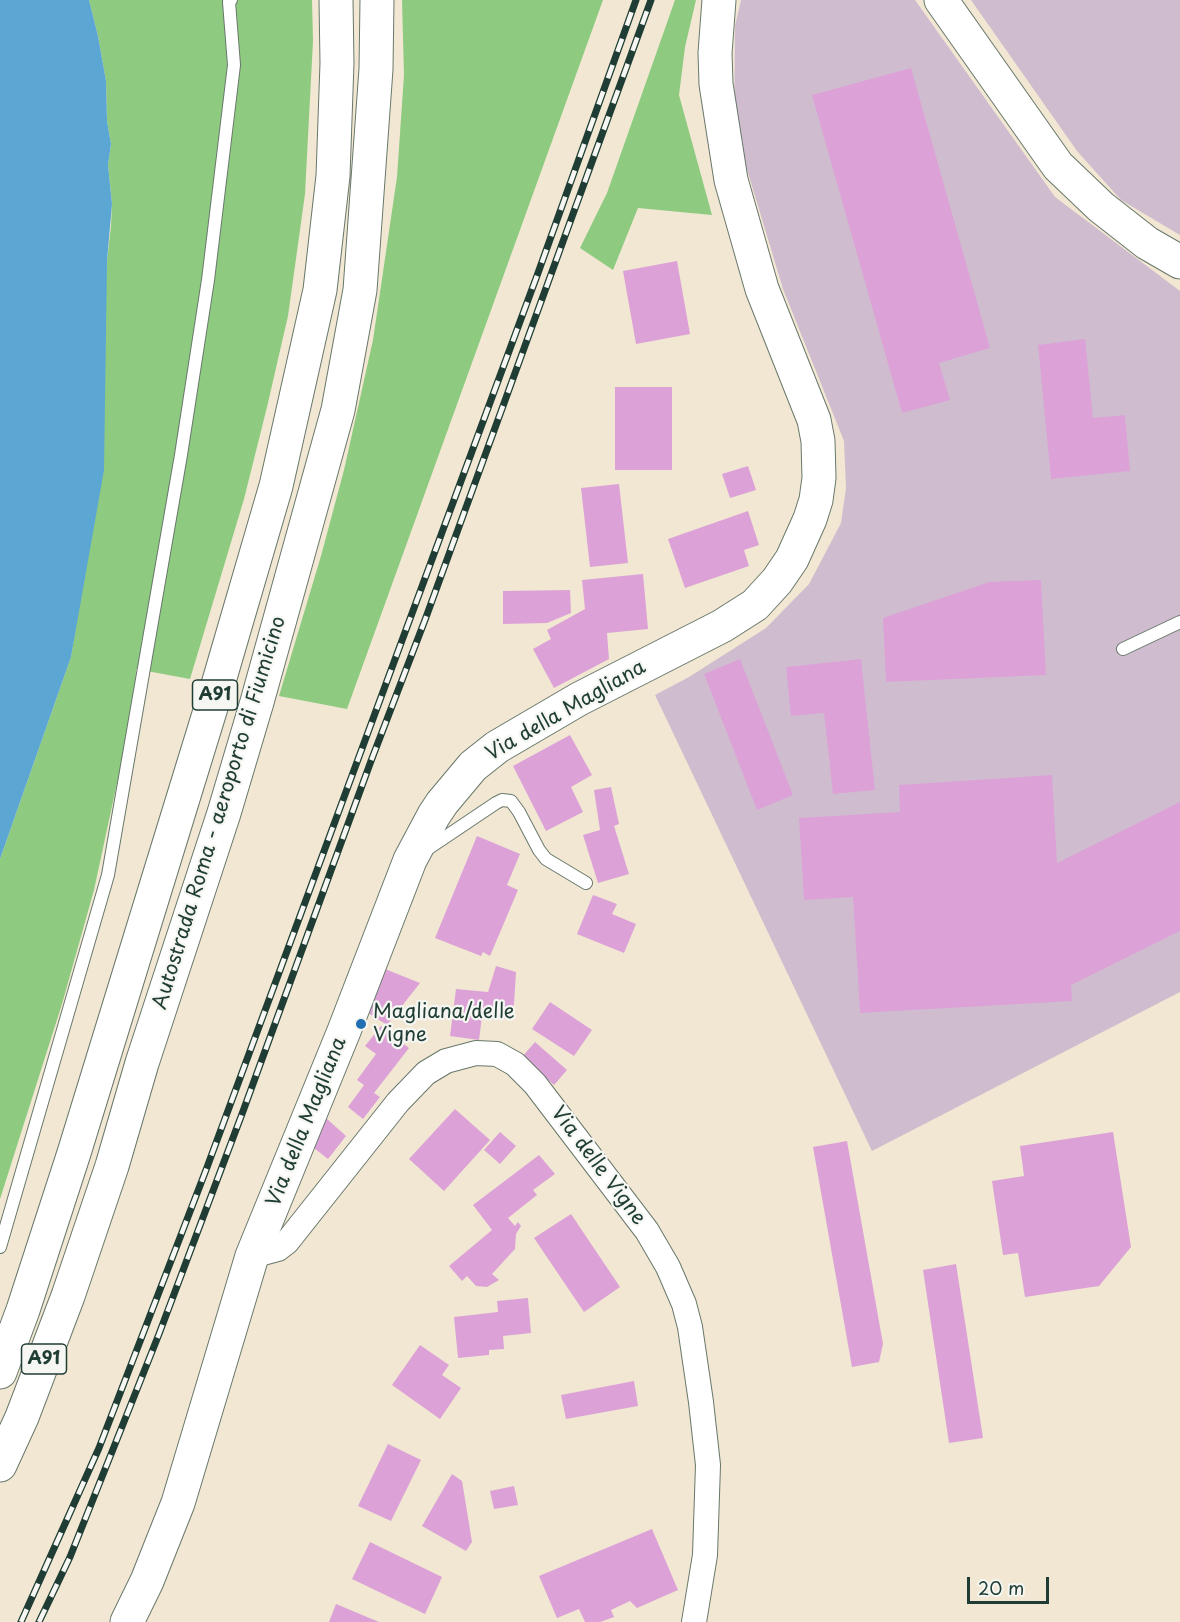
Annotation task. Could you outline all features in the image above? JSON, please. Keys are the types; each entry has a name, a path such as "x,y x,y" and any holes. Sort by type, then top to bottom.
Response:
{"main road":[{"name":"Autostrada Roma - aeroporto di Fiumicino","path":"0,1372 23,1310 74,1153 218,688 276,486 320,290 333,176 337,63 336,0"},
{"name":"Autostrada Roma - aeroporto di Fiumicino","path":"0,1465 22,1417 68,1296 108,1177 237,768 338,410 360,290 376,69 377,0"},
{"name":"Via della Magliana","path":"128,1622 151,1572 178,1503 252,1256 344,1031 410,860 441,803 483,757 513,737 579,699 739,616 766,594 777,581 792,559 810,519 819,478 818,441 814,420 762,288 731,180 716,84 719,0"},
{"path":"941,0 1058,166 1101,207 1147,243 1180,262"}],"street":[{"name":"Via delle Vigne","path":"252,1256 278,1249 287,1242 398,1101 426,1073 446,1061 476,1053 497,1054 515,1064 535,1084 647,1231 669,1267 684,1304 701,1402 708,1465 705,1556 694,1622"}],"lane":[{"path":"0,1247 110,864 182,455 208,280 234,65 229,1"},
{"path":"1123,649 1180,622"},
{"path":"410,860 502,800 511,801 538,850 546,859 586,883"}],"shaded area":[{"path":"741,0 915,0 1055,197 1180,291 1180,992 872,1151 655,695 689,677 766,628 809,584 841,523 846,488 844,441 783,289 734,126 735,26"},
{"path":"971,0 1180,0 1180,235 1121,200 1077,151"}],"green space":[{"path":"89,0 312,0 313,41 305,194 288,316 267,407 244,499 190,679 136,669 135,699 94,890 62,1004 0,1199 0,859 71,657 85,570 111,226 112,204 108,165 111,144 107,121 106,81"},
{"path":"402,0 603,0 347,709 279,696 344,470 373,340 397,177 404,75"},
{"path":"675,0 696,0 685,47 679,95 712,215 638,208 613,270 580,248 607,193"}],"water":[{"path":"0,0 89,0 106,81 107,121 111,144 108,165 112,204 107,261 104,470 71,657 0,859"}],"building":[{"path":"911,68 990,348 939,363 950,400 902,413 812,95"},
{"path":"677,261 690,334 636,344 623,271"},
{"path":"1085,339 1093,418 1125,415 1130,471 1051,479 1038,345"},
{"path":"615,387 672,387 672,470 615,470"},
{"path":"748,466 756,490 730,498 722,474"},
{"path":"619,484 628,563 590,567 581,488"},
{"path":"748,511 759,545 744,550 749,566 685,588 668,539"},
{"path":"643,574 648,629 607,633 609,659 554,688 533,649 551,639 547,630 585,609 582,580"},
{"path":"1041,580 1046,675 886,682 883,618 989,582"},
{"path":"570,590 571,613 547,623 503,624 503,591"},
{"path":"740,659 793,795 757,810 704,674"},
{"path":"861,659 875,790 833,794 824,713 791,716 786,667"},
{"path":"570,735 592,775 571,787 583,812 546,831 513,766"},
{"path":"1052,775 1057,863 1180,802 1180,931 1071,985 1072,1001 860,1013 853,897 804,900 799,818 900,812 899,785"},
{"path":"611,787 619,824 614,826 629,874 598,883 583,835 600,830 594,790"},
{"path":"477,836 520,854 507,885 518,890 490,956 483,952 481,956 435,938"},
{"path":"593,895 617,904 612,914 636,924 624,953 577,934"},
{"path":"496,966 516,972 513,1020 482,1016 479,1040 450,1036 456,989 488,992"},
{"path":"380,967 420,983 387,1025 362,1009"},
{"path":"550,1002 592,1030 574,1056 532,1029"},
{"path":"381,1026 409,1048 374,1093 380,1097 363,1119 348,1107 364,1085 357,1080 376,1054 365,1046"},
{"path":"535,1042 567,1070 554,1085 522,1057"},
{"path":"455,1109 490,1140 444,1191 409,1159"},
{"path":"326,1118 346,1136 328,1159 314,1148"},
{"path":"500,1132 516,1146 500,1164 484,1150"},
{"path":"1113,1132 1131,1247 1099,1286 1025,1297 1018,1253 1003,1255 992,1181 1024,1176 1020,1146"},
{"path":"847,1141 883,1344 879,1362 852,1367 813,1147"},
{"path":"539,1155 555,1174 533,1190 537,1195 508,1218 515,1226 518,1222 521,1226 516,1234 515,1249 492,1274 499,1280 487,1287 476,1286 467,1276 462,1281 449,1266 492,1230 473,1205"},
{"path":"571,1214 620,1287 584,1312 534,1238"},
{"path":"956,1264 983,1438 949,1443 923,1270"},
{"path":"528,1298 531,1333 503,1336 504,1349 489,1350 489,1355 458,1358 454,1317 498,1312 497,1301"},
{"path":"420,1345 449,1365 442,1375 461,1388 440,1419 392,1385"},
{"path":"634,1381 638,1406 566,1419 561,1395"},
{"path":"388,1444 421,1460 391,1521 358,1506"},
{"path":"452,1474 462,1481 472,1542 466,1551 422,1526"},
{"path":"514,1486 518,1505 494,1509 490,1491"},
{"path":"652,1529 678,1590 637,1608 630,1601 611,1610 614,1617 600,1622 585,1622 579,1609 557,1618 539,1576"},
{"path":"370,1542 442,1577 425,1614 352,1579"},
{"path":"336,1604 379,1622 329,1622"}],"railway":[{"path":"21,1622 99,1448 206,1170 538,273 636,0"},
{"path":"39,1622 70,1557 159,1334 425,620 651,0"}],"place":[{"name":"Magliana/delle Vigne","path":"361,1024"}]}
